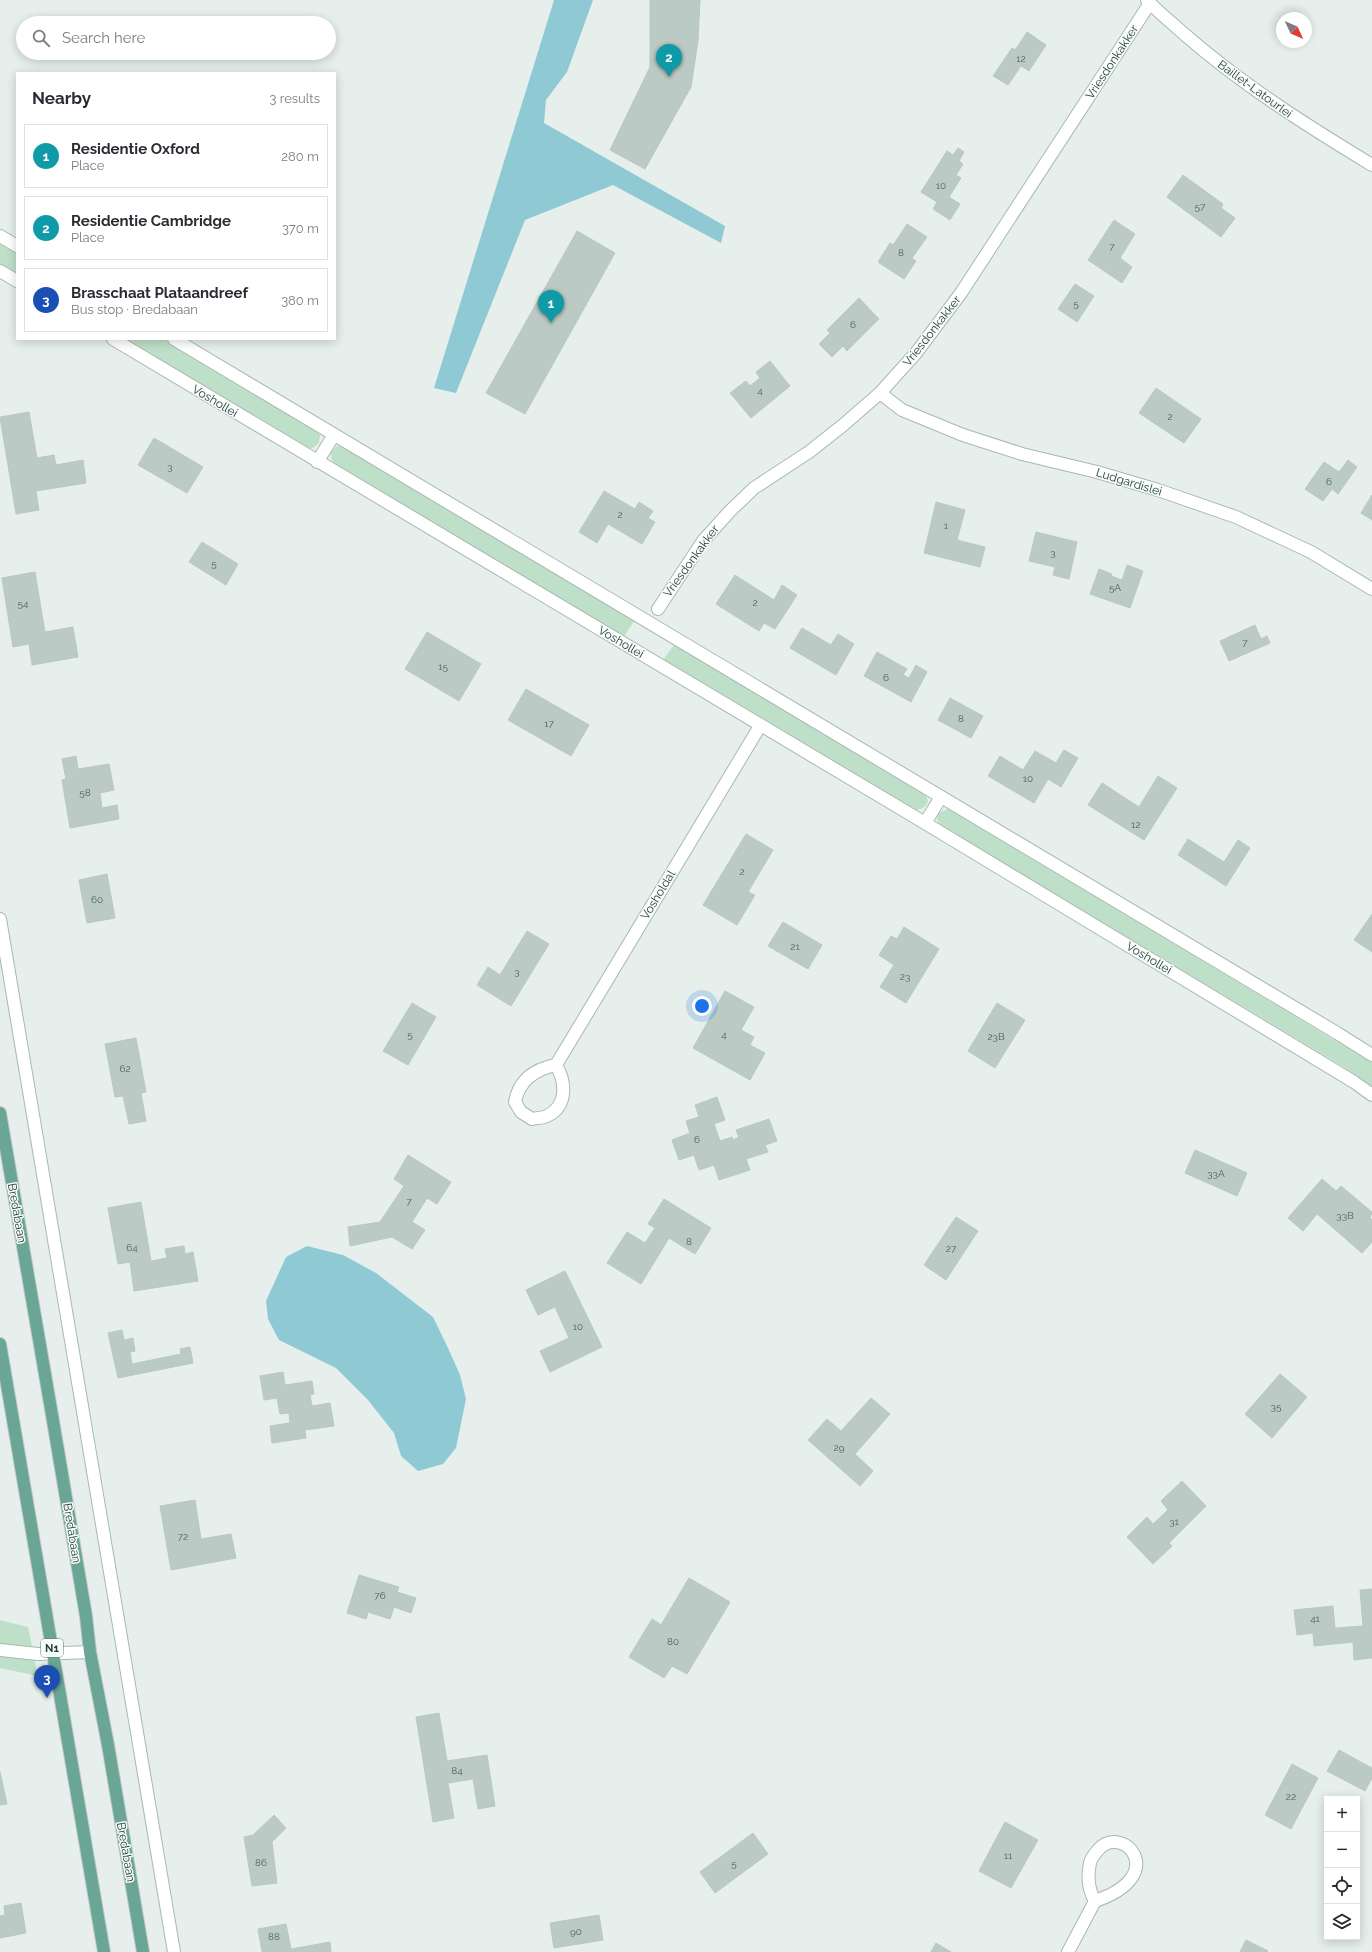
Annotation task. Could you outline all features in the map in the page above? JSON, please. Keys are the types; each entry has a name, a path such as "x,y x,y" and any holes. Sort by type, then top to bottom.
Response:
{"main road":[{"name":"Bredabaan","path":"0,1113 54,1423 86,1616 90,1652 108,1745 143,1952"},
{"name":"N1","path":"0,1344 104,1952"}],"street":[{"name":"Baillet-Latourlei","path":"1148,1 1206,52 1244,82 1286,112 1372,165"},
{"name":"Vriesdonkakker","path":"658,609 703,541 730,511 754,488 809,452 842,426 880,393 916,353 961,293 1148,1"},
{"path":"0,236 16,245"},
{"path":"0,271 16,280"},
{"name":"Voshollei","path":"115,340 925,823 1354,1082 1372,1095"},
{"path":"176,340 1372,1055"},
{"name":"Ludgardislei","path":"880,393 902,410 963,435 1022,454 1096,472 1158,490 1236,517 1311,552 1372,589"},
{"path":"318,462 334,435"},
{"name":"Vosholdal","path":"556,1065 760,726"},
{"path":"925,823 941,797"},
{"path":"0,919 174,1952"},
{"path":"556,1065 561,1072 564,1096 552,1113 532,1119 521,1112 515,1102 517,1090 527,1078 542,1068 556,1065"},
{"path":"0,1650 54,1654 90,1652"},
{"path":"1068,1952 1095,1901 1107,1897 1131,1880 1136,1869 1136,1858 1133,1851 1125,1845 1114,1842 1101,1846 1091,1858 1088,1883 1095,1901"}],"green space":[{"path":"0,240 16,250 16,273 0,264"},
{"path":"127,340 166,340 317,432 320,435 319,443 313,448 309,448"},
{"path":"337,446 343,447 634,621 624,637 337,465 332,460 331,452"},
{"path":"674,645 926,795 928,802 919,810 914,810 663,660"},
{"path":"950,808 1372,1063 1372,1087 1344,1067 940,825 937,819 939,813"},
{"path":"0,1620 28,1627 38,1676 0,1668"}],"water":[{"path":"554,0 593,0 567,72 546,100 544,123 725,226 721,243 613,185 525,220 456,393 434,388"},
{"path":"307,1246 343,1255 376,1273 433,1317 460,1375 466,1399 456,1448 443,1464 418,1471 401,1456 394,1433 368,1400 336,1368 279,1340 268,1319 266,1301 286,1257"}],"building":[{"path":"650,0 700,0 698,41 691,87 645,169 610,150 650,67"},
{"path":"1027,32 1046,45 1029,71 1021,66 1008,85 993,76 1012,48 1015,50"},
{"path":"958,148 964,152 959,161 963,164 956,175 961,178 949,197 960,204 950,220 933,209 937,202 921,192 947,151 953,155"},
{"path":"1183,175 1223,204 1221,208 1235,218 1221,237 1167,197"},
{"path":"1114,220 1135,234 1120,258 1132,267 1122,283 1088,260"},
{"path":"907,224 927,237 912,258 916,261 904,279 878,262 890,243 893,245"},
{"path":"577,231 615,253 525,414 486,393"},
{"path":"1075,284 1094,296 1077,322 1058,309"},
{"path":"859,298 879,319 847,351 843,346 832,357 819,344 830,333 827,330"},
{"path":"770,361 790,386 751,418 730,393 746,381 750,386 760,378 756,372"},
{"path":"1156,388 1201,419 1184,443 1139,413"},
{"path":"29,412 37,458 54,455 56,465 83,460 86,483 36,491 39,510 16,514 0,417"},
{"path":"154,438 203,467 187,493 138,465"},
{"path":"1348,460 1357,467 1338,494 1332,489 1323,501 1305,489 1324,462 1339,472"},
{"path":"604,491 635,509 639,502 653,511 648,518 655,522 642,544 608,524 597,543 579,532"},
{"path":"1372,495 1372,520 1361,513"},
{"path":"936,502 965,510 957,540 985,547 980,567 924,553"},
{"path":"1036,532 1077,542 1069,579 1053,575 1055,567 1029,561"},
{"path":"202,542 238,564 226,585 189,562"},
{"path":"1127,565 1143,571 1130,608 1090,594 1099,569 1122,580"},
{"path":"35,572 45,632 73,627 78,657 32,665 29,644 13,647 2,578"},
{"path":"735,575 774,600 782,585 797,595 775,629 764,623 759,631 716,604"},
{"path":"1255,625 1261,639 1267,636 1270,643 1229,661 1220,641"},
{"path":"802,628 831,645 838,634 854,644 836,675 790,648"},
{"path":"427,632 481,664 459,701 405,669"},
{"path":"877,652 907,669 903,675 909,678 916,665 927,672 911,702 864,676"},
{"path":"526,689 589,725 571,756 508,720"},
{"path":"950,698 983,716 971,738 938,720"},
{"path":"1064,750 1078,758 1061,787 1048,779 1034,803 988,776 1000,756 1023,770 1035,751 1056,763"},
{"path":"76,756 78,769 109,764 114,790 100,793 102,808 117,805 119,819 70,828 62,780 66,779 62,759"},
{"path":"1158,776 1177,788 1144,840 1088,805 1102,783 1139,807"},
{"path":"746,834 773,850 748,892 755,895 737,925 703,905"},
{"path":"1188,839 1224,862 1238,840 1250,848 1226,886 1178,855"},
{"path":"107,874 115,918 87,923 79,880"},
{"path":"1372,914 1372,952 1354,940"},
{"path":"783,922 822,945 808,969 768,946"},
{"path":"904,927 939,949 906,1003 880,987 894,965 879,955 891,936 897,939"},
{"path":"527,931 549,944 511,1006 477,985 488,967 500,975"},
{"path":"725,991 754,1007 741,1030 754,1037 750,1045 765,1053 750,1080 693,1048"},
{"path":"412,1003 436,1017 408,1065 383,1051"},
{"path":"997,1003 1025,1020 995,1068 968,1051"},
{"path":"136,1038 146,1092 141,1093 146,1121 129,1124 123,1096 115,1097 105,1044"},
{"path":"717,1097 725,1120 714,1124 720,1141 732,1137 733,1140 739,1137 736,1130 769,1119 777,1141 765,1145 768,1152 746,1159 750,1170 719,1180 714,1165 699,1170 694,1155 679,1160 672,1140 690,1133 686,1121 699,1117 695,1105"},
{"path":"1195,1150 1247,1173 1237,1196 1185,1173"},
{"path":"408,1155 451,1182 437,1204 427,1198 412,1222 425,1230 412,1249 392,1237 350,1246 348,1227 380,1222 404,1186 394,1179"},
{"path":"1322,1179 1336,1191 1341,1186 1372,1212 1370,1218 1372,1220 1372,1242 1362,1253 1317,1214 1303,1231 1288,1218"},
{"path":"664,1199 711,1228 695,1254 669,1238 641,1284 607,1263 627,1232 645,1243 655,1228 648,1224"},
{"path":"141,1202 151,1261 167,1258 165,1249 184,1246 185,1254 193,1252 198,1281 134,1291 130,1262 118,1264 108,1208"},
{"path":"956,1217 978,1231 946,1280 924,1265"},
{"path":"565,1271 602,1347 550,1372 540,1351 569,1338 555,1307 538,1315 526,1290"},
{"path":"122,1330 124,1340 133,1338 135,1351 130,1352 132,1364 181,1354 180,1349 190,1347 193,1363 118,1378 108,1333"},
{"path":"283,1372 285,1385 312,1381 314,1394 310,1395 312,1406 330,1403 334,1426 305,1430 306,1438 272,1443 270,1426 290,1423 289,1413 280,1414 277,1398 264,1400 260,1376"},
{"path":"1280,1374 1307,1397 1272,1438 1245,1414"},
{"path":"871,1398 890,1414 855,1454 873,1471 860,1486 808,1440 827,1419 841,1431"},
{"path":"1182,1481 1206,1506 1169,1543 1172,1546 1153,1564 1127,1537 1147,1517 1153,1524 1168,1510 1161,1501"},
{"path":"195,1500 201,1539 231,1534 236,1558 171,1570 160,1506"},
{"path":"359,1575 399,1587 397,1592 416,1598 411,1613 394,1607 390,1619 368,1612 366,1619 347,1613"},
{"path":"689,1578 730,1602 687,1674 672,1666 664,1678 629,1657 652,1619 661,1625"},
{"path":"1372,1589 1372,1658 1354,1660 1353,1642 1314,1646 1313,1633 1297,1635 1294,1610 1333,1606 1335,1628 1363,1626 1360,1590"},
{"path":"439,1713 447,1761 487,1755 495,1806 478,1809 473,1779 448,1783 454,1818 433,1822 416,1717"},
{"path":"1339,1750 1372,1768 1372,1778 1365,1791 1327,1771"},
{"path":"1292,1764 1318,1778 1291,1829 1265,1815"},
{"path":"0,1772 7,1804 0,1805"},
{"path":"274,1815 286,1828 272,1842 277,1883 252,1886 244,1837 253,1835"},
{"path":"1005,1822 1038,1840 1011,1888 979,1871"},
{"path":"753,1833 768,1854 715,1893 700,1872"},
{"path":"21,1903 26,1933 0,1938 0,1916 5,1915 4,1906"},
{"path":"599,1915 603,1940 554,1948 550,1923"},
{"path":"286,1924 291,1949 330,1942 331,1952 262,1952 258,1929"},
{"path":"1246,1940 1268,1951 1240,1952"},
{"path":"936,1943 951,1952 931,1952"}],"place":[{"name":"Residentie Cambridge","path":"669,77"},
{"name":"Residentie Oxford","path":"551,323"},
{"name":"Brasschaat Plataandreef","path":"47,1698"}]}
